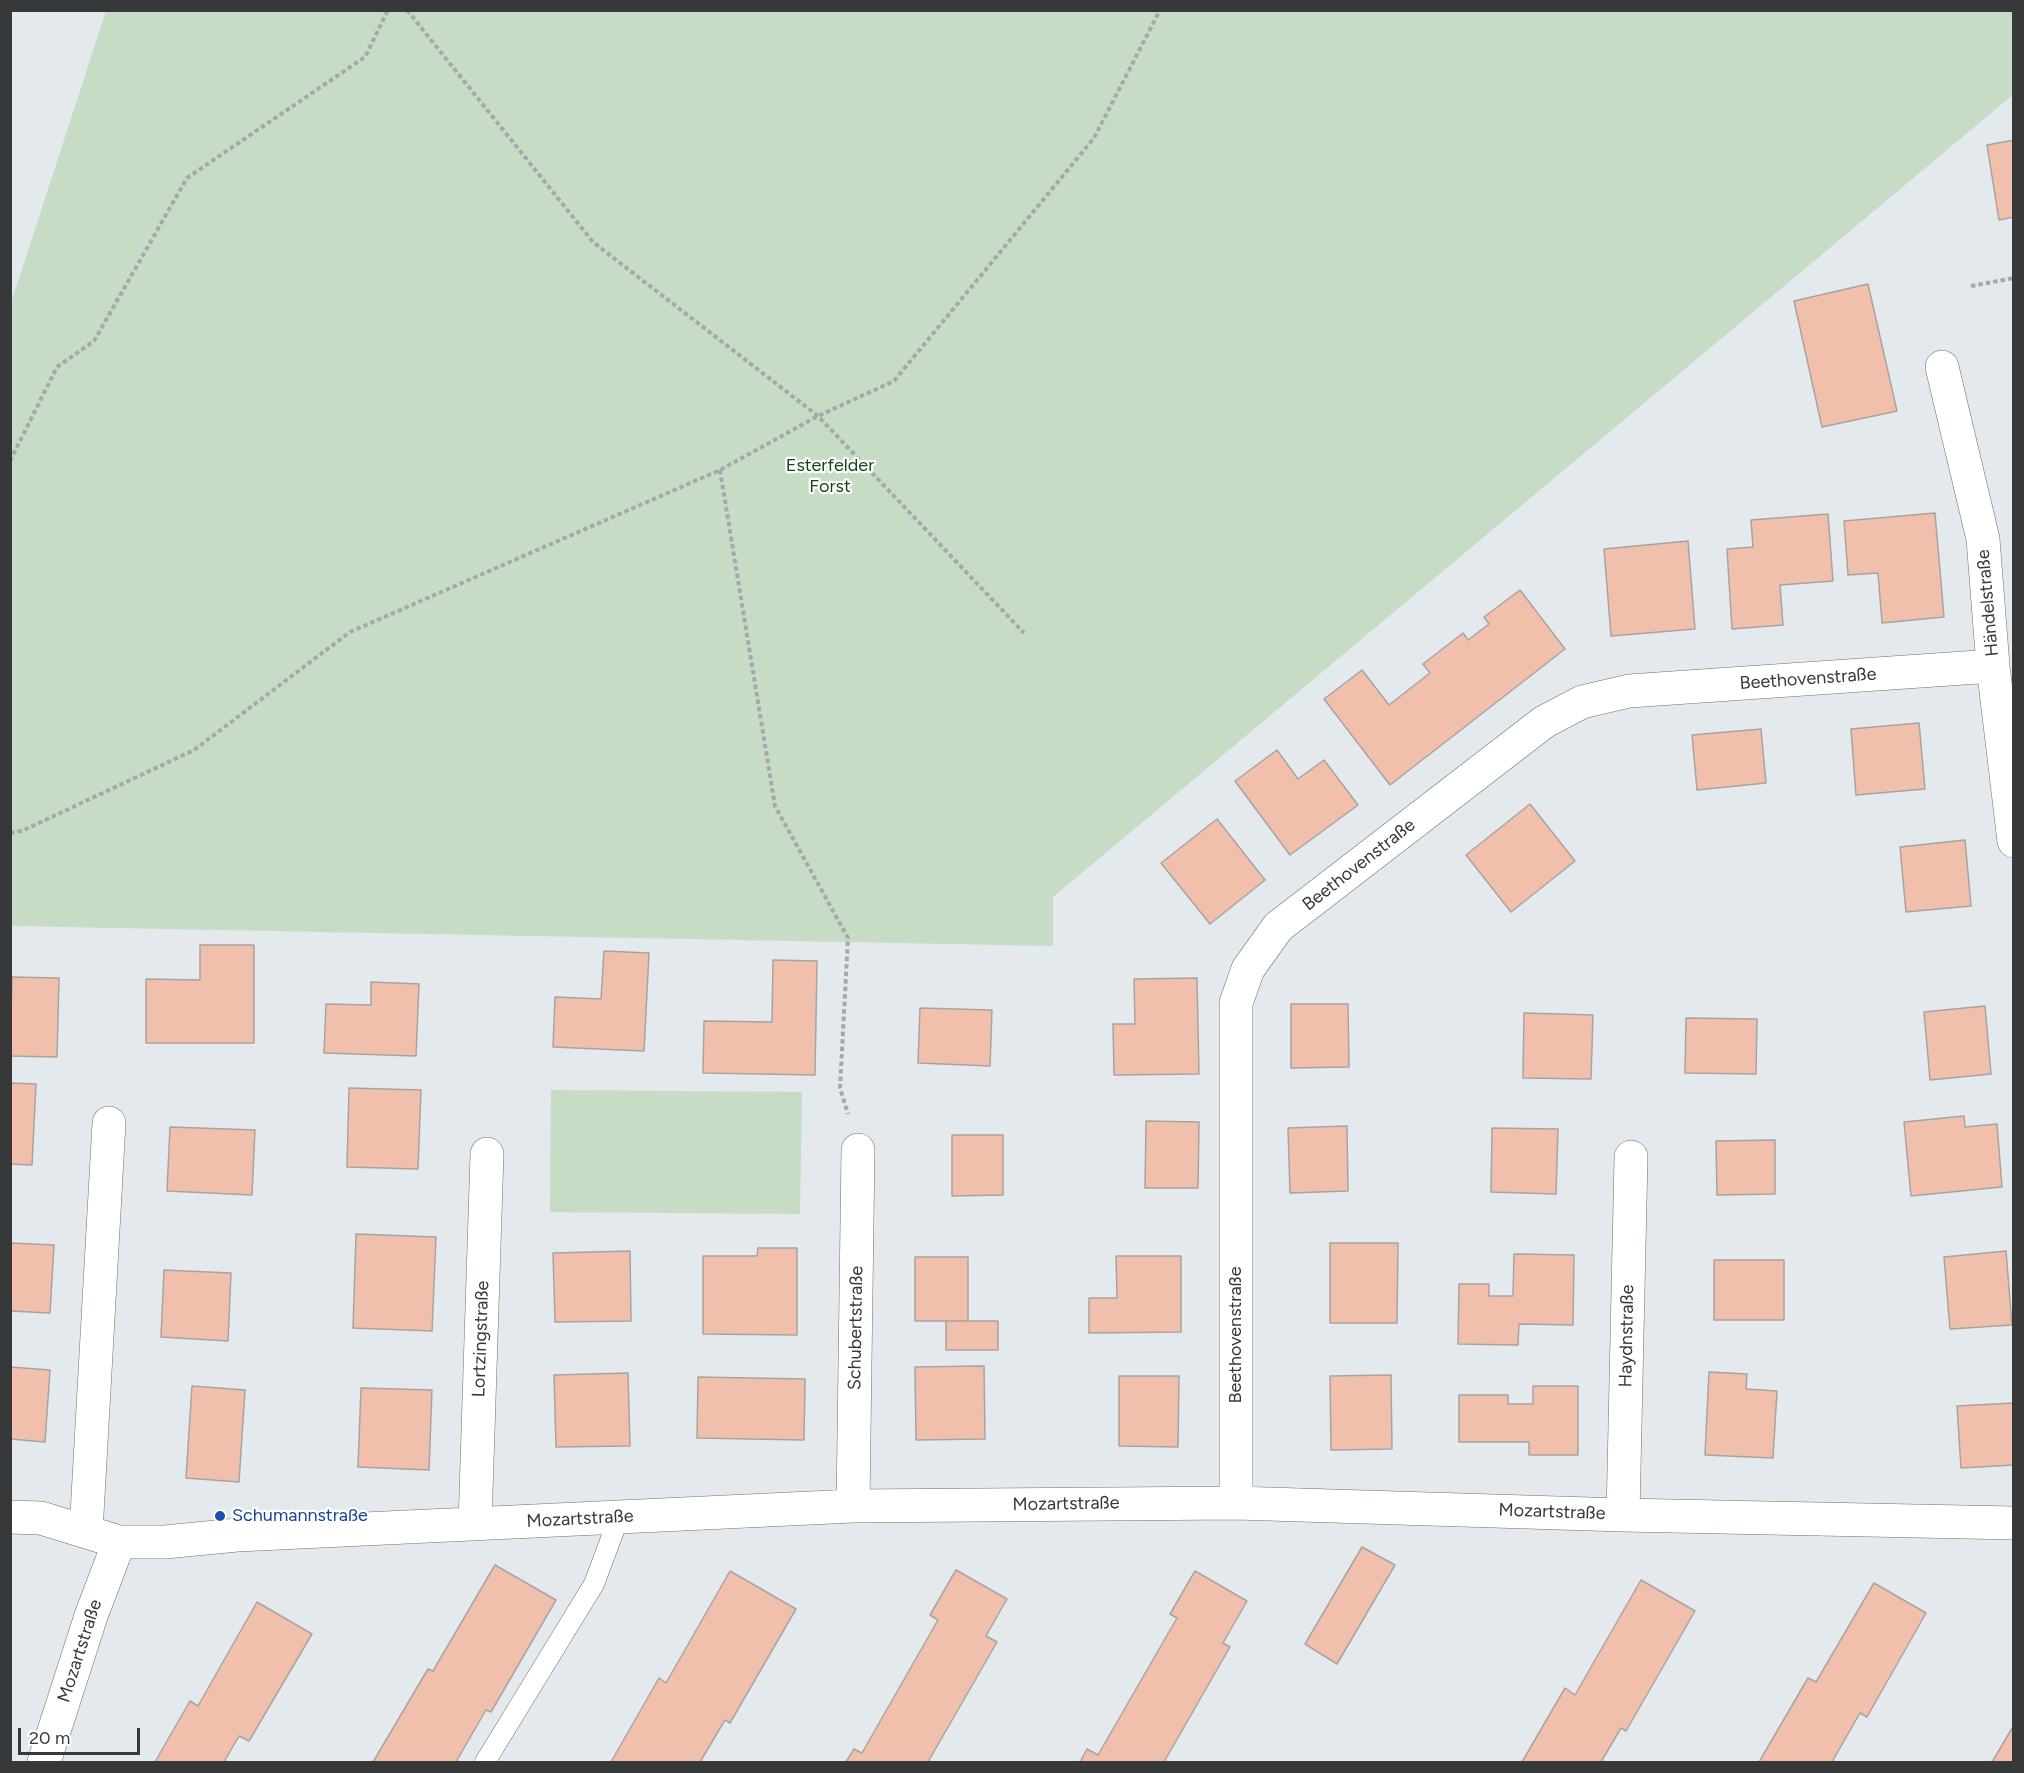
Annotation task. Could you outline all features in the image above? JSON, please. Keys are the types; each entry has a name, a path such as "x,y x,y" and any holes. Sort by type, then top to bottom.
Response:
{"street":[{"name":"Händelstraße","path":"1942,368 1983,539 1993,666 2013,842"},
{"name":"Beethovenstraße","path":"1236,1503 1236,1003 1248,969 1278,927 1544,722 1582,702 1629,691 1993,666"},
{"path":"86,1532 109,1122"},
{"name":"Schubertstraße","path":"853,1506 858,1150"},
{"name":"Lortzingstraße","path":"476,1524 487,1154"},
{"name":"Haydnstraße","path":"1623,1515 1631,1157"},
{"name":"Mozartstraße","path":"10,1517 41,1518 120,1542 165,1542 237,1535 853,1506 1236,1503 1623,1515 2013,1523"},
{"name":"Mozartstraße","path":"44,1762 91,1616 120,1542"}],"lane":[{"path":"485,1762 594,1584 620,1517"}],"path":[{"path":"10,461 57,367 94,341 187,178 365,57 387,10"},
{"path":"407,10 593,242 818,416 1024,633"},
{"path":"10,833 22,831 195,750 350,632 720,470 818,416 894,381 1094,138 1160,10"},
{"path":"1971,286 2013,278"},
{"path":"720,470 775,806 848,938 840,1088 858,1150"}],"green space":[{"name":"Esterfelder Forst","path":"2013,10 2014,94 1053,897 1053,946 11,926 11,303 106,11"},
{"path":"551,1090 802,1092 800,1214 550,1212"}],"building":[{"path":"2014,140 2014,217 1999,220 1987,145"},
{"path":"1868,284 1897,411 1822,427 1794,301"},
{"path":"1935,513 1944,617 1882,623 1878,573 1848,575 1844,521"},
{"path":"1828,514 1833,581 1780,585 1783,625 1732,629 1727,549 1753,547 1751,520"},
{"path":"1688,541 1695,629 1611,636 1604,549"},
{"path":"1520,590 1565,649 1390,785 1324,699 1362,670 1389,705 1430,673 1423,664 1463,633 1468,640 1489,624 1484,617"},
{"path":"1919,723 1925,789 1856,795 1851,729"},
{"path":"1761,729 1766,783 1697,790 1692,735"},
{"path":"1277,750 1298,779 1324,760 1358,805 1290,855 1235,781"},
{"path":"1530,804 1575,861 1511,912 1466,855"},
{"path":"1217,819 1265,880 1210,924 1161,863"},
{"path":"1965,840 1971,906 1906,912 1900,847"},
{"path":"200,945 254,945 254,1043 146,1043 146,979 200,980"},
{"path":"604,951 649,953 644,1051 553,1047 555,997 601,999"},
{"path":"773,960 817,961 815,1075 703,1073 704,1021 772,1022"},
{"path":"12,977 59,978 57,1057 10,1056"},
{"path":"1197,978 1199,1074 1114,1075 1113,1024 1135,1024 1134,979"},
{"path":"371,982 419,984 416,1056 324,1053 326,1004 371,1005"},
{"path":"1291,1004 1348,1004 1349,1067 1291,1068"},
{"path":"1985,1006 1991,1074 1930,1080 1924,1012"},
{"path":"920,1008 992,1010 990,1066 918,1063"},
{"path":"1524,1013 1593,1015 1591,1079 1523,1078"},
{"path":"1686,1018 1757,1019 1756,1074 1685,1073"},
{"path":"10,1083 36,1084 32,1165 10,1164"},
{"path":"349,1088 421,1090 418,1169 347,1167"},
{"path":"1964,1116 1965,1127 1997,1124 2002,1187 1911,1196 1904,1122"},
{"path":"1146,1121 1199,1122 1198,1188 1145,1188"},
{"path":"1347,1126 1348,1191 1290,1193 1288,1128"},
{"path":"170,1127 255,1130 252,1195 167,1191"},
{"path":"1492,1128 1558,1129 1556,1194 1491,1192"},
{"path":"952,1135 1003,1135 1003,1195 952,1196"},
{"path":"1775,1140 1775,1194 1717,1195 1716,1141"},
{"path":"356,1234 436,1237 432,1331 353,1328"},
{"path":"10,1243 54,1245 50,1313 10,1311"},
{"path":"1330,1243 1398,1243 1397,1323 1330,1323"},
{"path":"758,1248 797,1248 797,1335 703,1334 703,1256 757,1256"},
{"path":"630,1251 631,1321 555,1322 553,1253"},
{"path":"2006,1251 2012,1325 1950,1329 1944,1257"},
{"path":"1514,1254 1574,1255 1573,1325 1519,1324 1518,1345 1458,1344 1459,1284 1489,1284 1489,1296 1513,1296"},
{"path":"1116,1256 1181,1256 1181,1332 1089,1333 1089,1298 1117,1298"},
{"path":"915,1257 968,1257 968,1321 915,1321"},
{"path":"1714,1260 1784,1260 1784,1320 1714,1320"},
{"path":"164,1270 231,1273 228,1341 161,1337"},
{"path":"946,1321 998,1321 998,1350 946,1350"},
{"path":"984,1366 985,1439 916,1440 915,1367"},
{"path":"10,1367 50,1370 45,1442 10,1439"},
{"path":"1709,1372 1747,1374 1746,1389 1777,1391 1773,1458 1705,1455"},
{"path":"628,1373 630,1446 556,1447 554,1375"},
{"path":"1391,1375 1392,1449 1331,1450 1330,1376"},
{"path":"1119,1376 1179,1376 1178,1447 1119,1446"},
{"path":"698,1377 805,1379 804,1440 697,1438"},
{"path":"192,1386 245,1390 239,1482 186,1478"},
{"path":"1533,1386 1578,1386 1578,1455 1529,1455 1529,1442 1459,1442 1459,1395 1508,1395 1508,1404 1533,1404"},
{"path":"361,1388 432,1390 429,1470 358,1467"},
{"path":"2014,1403 2014,1465 1961,1468 1957,1406"},
{"path":"1362,1547 1395,1565 1337,1664 1305,1644"},
{"path":"495,1565 556,1600 491,1712 486,1710 456,1762 373,1762 428,1669 433,1671"},
{"path":"956,1570 1007,1599 986,1636 997,1642 928,1762 846,1762 854,1749 862,1753 938,1620 930,1615"},
{"path":"730,1571 796,1609 730,1723 725,1720 700,1762 611,1762 659,1678 666,1683"},
{"path":"1195,1571 1247,1601 1223,1643 1230,1647 1164,1762 1080,1762 1087,1749 1098,1755 1177,1618 1170,1614"},
{"path":"1641,1580 1695,1611 1626,1731 1621,1728 1601,1762 1522,1762 1565,1688 1575,1695"},
{"path":"1874,1583 1926,1613 1867,1717 1860,1713 1832,1762 1759,1762 1808,1678 1816,1682"},
{"path":"257,1602 312,1634 249,1741 239,1736 224,1762 155,1762 190,1701 198,1706"},
{"path":"2014,1725 2014,1762 1992,1762"}],"place":[{"name":"Schumannstraße","path":"220,1516"}]}
